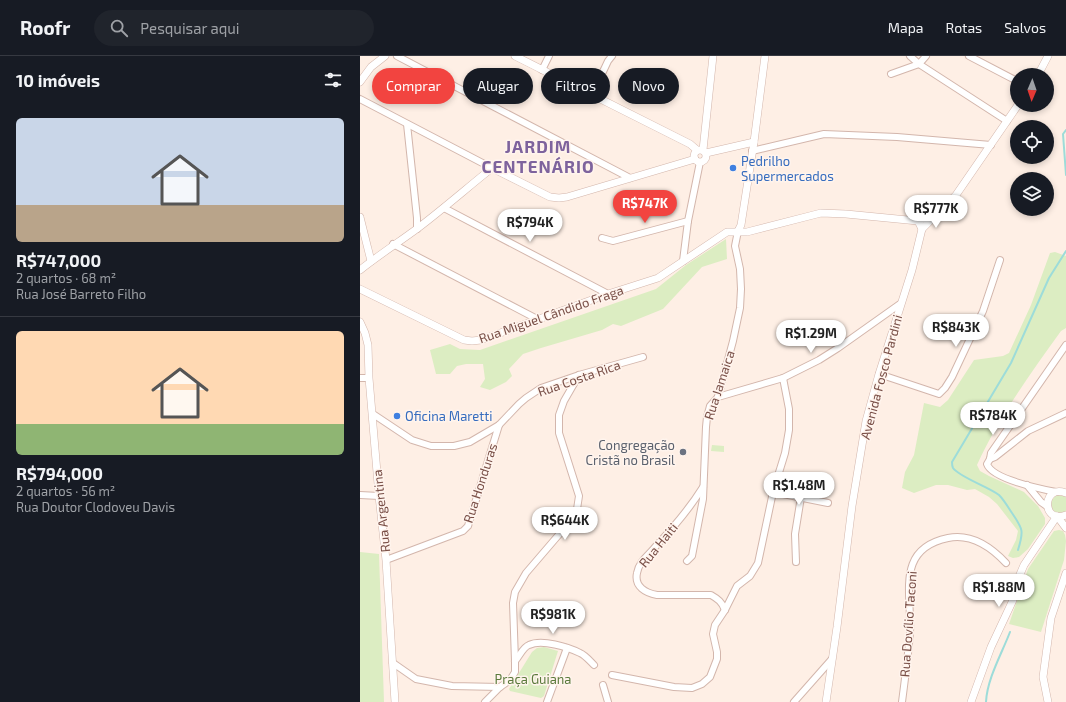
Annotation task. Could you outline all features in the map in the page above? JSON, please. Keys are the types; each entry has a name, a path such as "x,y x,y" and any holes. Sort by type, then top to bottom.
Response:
{"street":[{"path":"360,82 371,67 385,56"},
{"path":"397,56 630,178"},
{"path":"515,56 541,69"},
{"path":"543,68 549,56"},
{"path":"605,68 612,56"},
{"path":"360,99 550,197 559,198 705,159 702,151 713,56"},
{"path":"738,231 741,225 754,142 765,56"},
{"path":"910,56 919,64 1007,121"},
{"path":"891,74 919,64 926,56"},
{"path":"970,56 1010,77"},
{"path":"1042,68 1048,56"},
{"path":"608,104 702,151"},
{"path":"937,215 918,221 922,229 937,215 956,195 1013,112"},
{"path":"407,124 417,229"},
{"path":"752,151 824,134 897,137 991,145"},
{"path":"683,261 697,160 694,155 702,151 754,142"},
{"path":"360,270 394,244 417,229 492,168"},
{"path":"444,208 608,294"},
{"name":"Rua Miguel Cândido Fraga","path":"360,289 460,339 468,341 481,340 608,294 658,278 727,232 747,232 821,213 918,221"},
{"path":"360,217 371,261"},
{"path":"602,238 613,242 688,221"},
{"name":"Avenida Fosco Pardini","path":"826,702 852,506 866,421 900,304 912,270 922,229"},
{"name":"Rua Jamaica","path":"687,561 692,556 703,500 706,422 710,406 718,397 740,308 740,269 735,246 738,231"},
{"path":"394,244 539,320"},
{"path":"879,374 939,394 952,377 983,311 1000,260"},
{"path":"718,397 783,378 819,360 900,304"},
{"name":"Rua Argentina","path":"360,322 362,334 368,344 369,378 386,560 395,702"},
{"path":"1062,491 1027,485 1004,477 991,471 987,464 991,453 1066,345"},
{"name":"Rua Costa Rica","path":"373,414 412,440 431,446 454,446 470,442 499,425 519,404 541,388 579,375 643,357"},
{"path":"485,702 500,687 510,680 515,672 513,604 515,592 526,573 574,517 577,509 579,496 559,433 559,415 564,400 579,375"},
{"path":"360,378 369,378"},
{"path":"612,675 674,687 692,688 702,684 710,677 717,660 717,652 713,634 715,625 725,610 737,586 750,576 758,563 773,492 785,453 789,430 789,409 783,378"},
{"path":"990,459 995,457 1028,431 1066,413"},
{"name":"Rua Honduras","path":"386,560 463,531 468,526 499,425"},
{"path":"1027,485 1066,528"},
{"name":"Rua Haiti","path":"703,487 690,506 656,547 640,562 636,574 636,582 640,588 657,595 711,595 722,603 725,610"},
{"path":"1048,507 1048,500 1050,496 1062,491"},
{"path":"773,492 828,503"},
{"path":"360,495 379,496"},
{"path":"796,562 795,534 801,497"},
{"path":"1055,515 1061,517 1066,515"},
{"path":"972,702 991,647 1013,600 1015,586 1024,565 1050,526 1055,515"},
{"name":"Rua Dovílio Taconi","path":"902,702 910,632 909,579 912,565 916,557 931,543 942,539 964,537 977,540 989,547 1006,563"},
{"path":"1048,702 1043,677 1051,618 1066,573"},
{"path":"515,661 527,645 548,643 581,653 594,665"},
{"path":"547,702 567,648"},
{"path":"794,702 832,659"},
{"path":"393,663 416,679 452,686 500,687"},
{"path":"603,685 608,702"}],"green space":[{"path":"726,239 727,259 702,267 663,309 621,326 613,324 602,330 523,354 509,369 512,376 506,382 490,390 480,387 485,379 483,364 466,364 457,366 450,374 436,374 430,350 450,344 460,349 480,350 656,289 686,265"},
{"path":"1055,252 1066,256 1066,328 1061,331 1016,396 995,430 977,465 980,471 1024,492 1038,506 1045,518 1045,524 1028,549 1019,557 1013,558 1008,556 1016,540 1018,531 997,504 989,497 975,489 967,490 948,485 936,485 914,493 902,488 905,472 914,455 924,403 940,407 948,400 974,360 1003,356 1009,353 1031,305 1050,253"},
{"path":"712,445 724,446 724,452 711,451"},
{"path":"1058,495 1066,497 1066,511 1061,513 1054,511 1051,505 1054,498"},
{"path":"1054,531 1063,531 1066,541 1064,560 1041,632 1009,624 1028,569"},
{"path":"360,552 379,554 384,702 360,702"},
{"name":"Praça Guiana","path":"544,647 558,651 544,696 541,698 510,691 509,689 532,652 537,648"}],"waterway":[{"path":"1066,130 1063,134 1066,175"},
{"path":"1018,550 1022,534 1021,530 1004,501 999,495 961,475 953,468 952,462 1011,363 1049,278 1066,251"},
{"path":"986,702 992,675 1010,632"}],"place":[{"name":"Pedrilho Supermercados","path":"733,168"},
{"name":"Oficina Maretti","path":"397,416"},
{"name":"Congregação Cristã no Brasil","path":"683,452"}],"district":[{"name":"JARDIM CENTENÁRIO","path":"538,156"}]}
